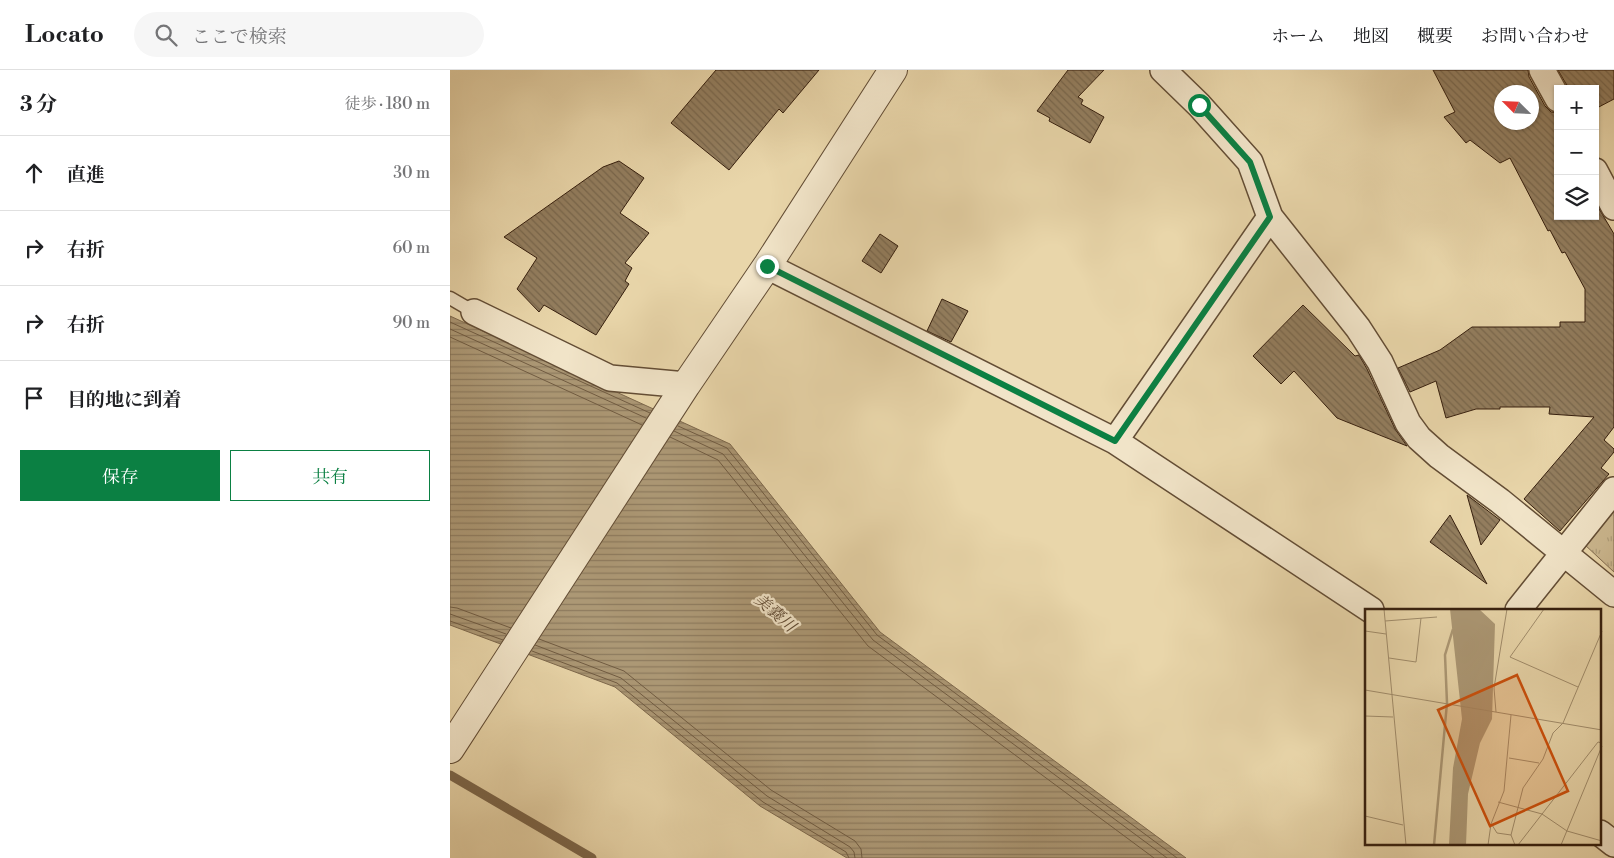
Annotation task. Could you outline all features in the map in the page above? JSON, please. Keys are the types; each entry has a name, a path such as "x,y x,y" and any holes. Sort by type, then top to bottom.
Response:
{"street":[{"path":"450,749 686,385 767,266 893,70"},
{"path":"1163,70 1199,105 1250,162 1270,217 1358,328 1380,362 1408,423 1419,438 1439,456 1500,500 1614,594"},
{"path":"1542,70 1554,92"},
{"path":"1597,175 1614,206"},
{"path":"1115,441 1270,217"},
{"path":"767,266 1115,441 1369,609"},
{"path":"474,312 610,378 686,385"},
{"path":"1519,609 1614,490"}],"lane":[{"path":"450,298 474,312"}],"green space":[{"path":"1614,508 1614,572 1584,544"}],"water":[{"name":"美嚢川","path":"450,316 730,444 880,632 1186,858 847,858 760,806 615,687 450,625"}],"building":[{"path":"716,70 819,70 783,113 779,109 729,170 671,123"},
{"path":"1068,70 1104,70 1078,97 1083,100 1081,104 1104,117 1090,143 1049,121 1050,118 1037,111"},
{"path":"1433,70 1528,70 1533,85 1494,85 1494,130 1539,130 1539,95 1545,106 1554,112 1554,220 1599,220 1599,209 1614,234 1614,427 1604,440 1614,449 1614,452 1601,468 1609,474 1560,531 1524,499 1594,417 1549,414 1550,407 1500,407 1500,409 1476,409 1446,418 1436,381 1410,392 1398,368 1440,350 1472,327 1560,327 1560,322 1585,322 1585,289 1565,252 1562,253 1550,230 1548,231 1510,158 1500,163 1470,140 1466,143 1444,117 1455,112"},
{"path":"1558,70 1614,70 1614,99 1599,107 1599,85 1567,85"},
{"path":"619,161 644,178 620,213 649,233 625,263 632,268 625,281 629,284 596,335 544,305 539,312 517,289 537,258 504,237 603,167"},
{"path":"880,234 898,246 881,273 862,261"},
{"path":"942,299 968,311 951,342 927,331"},
{"path":"1303,305 1355,356 1359,355 1395,429 1407,446 1337,418 1294,371 1281,384 1253,356"},
{"path":"1467,495 1500,520 1481,545"},
{"path":"1450,515 1487,584 1430,542"}],"waterway":[{"path":"450,775 592,858"}],"route":[{"path":"767,266 1115,441 1270,217 1250,162 1199,105"}]}
